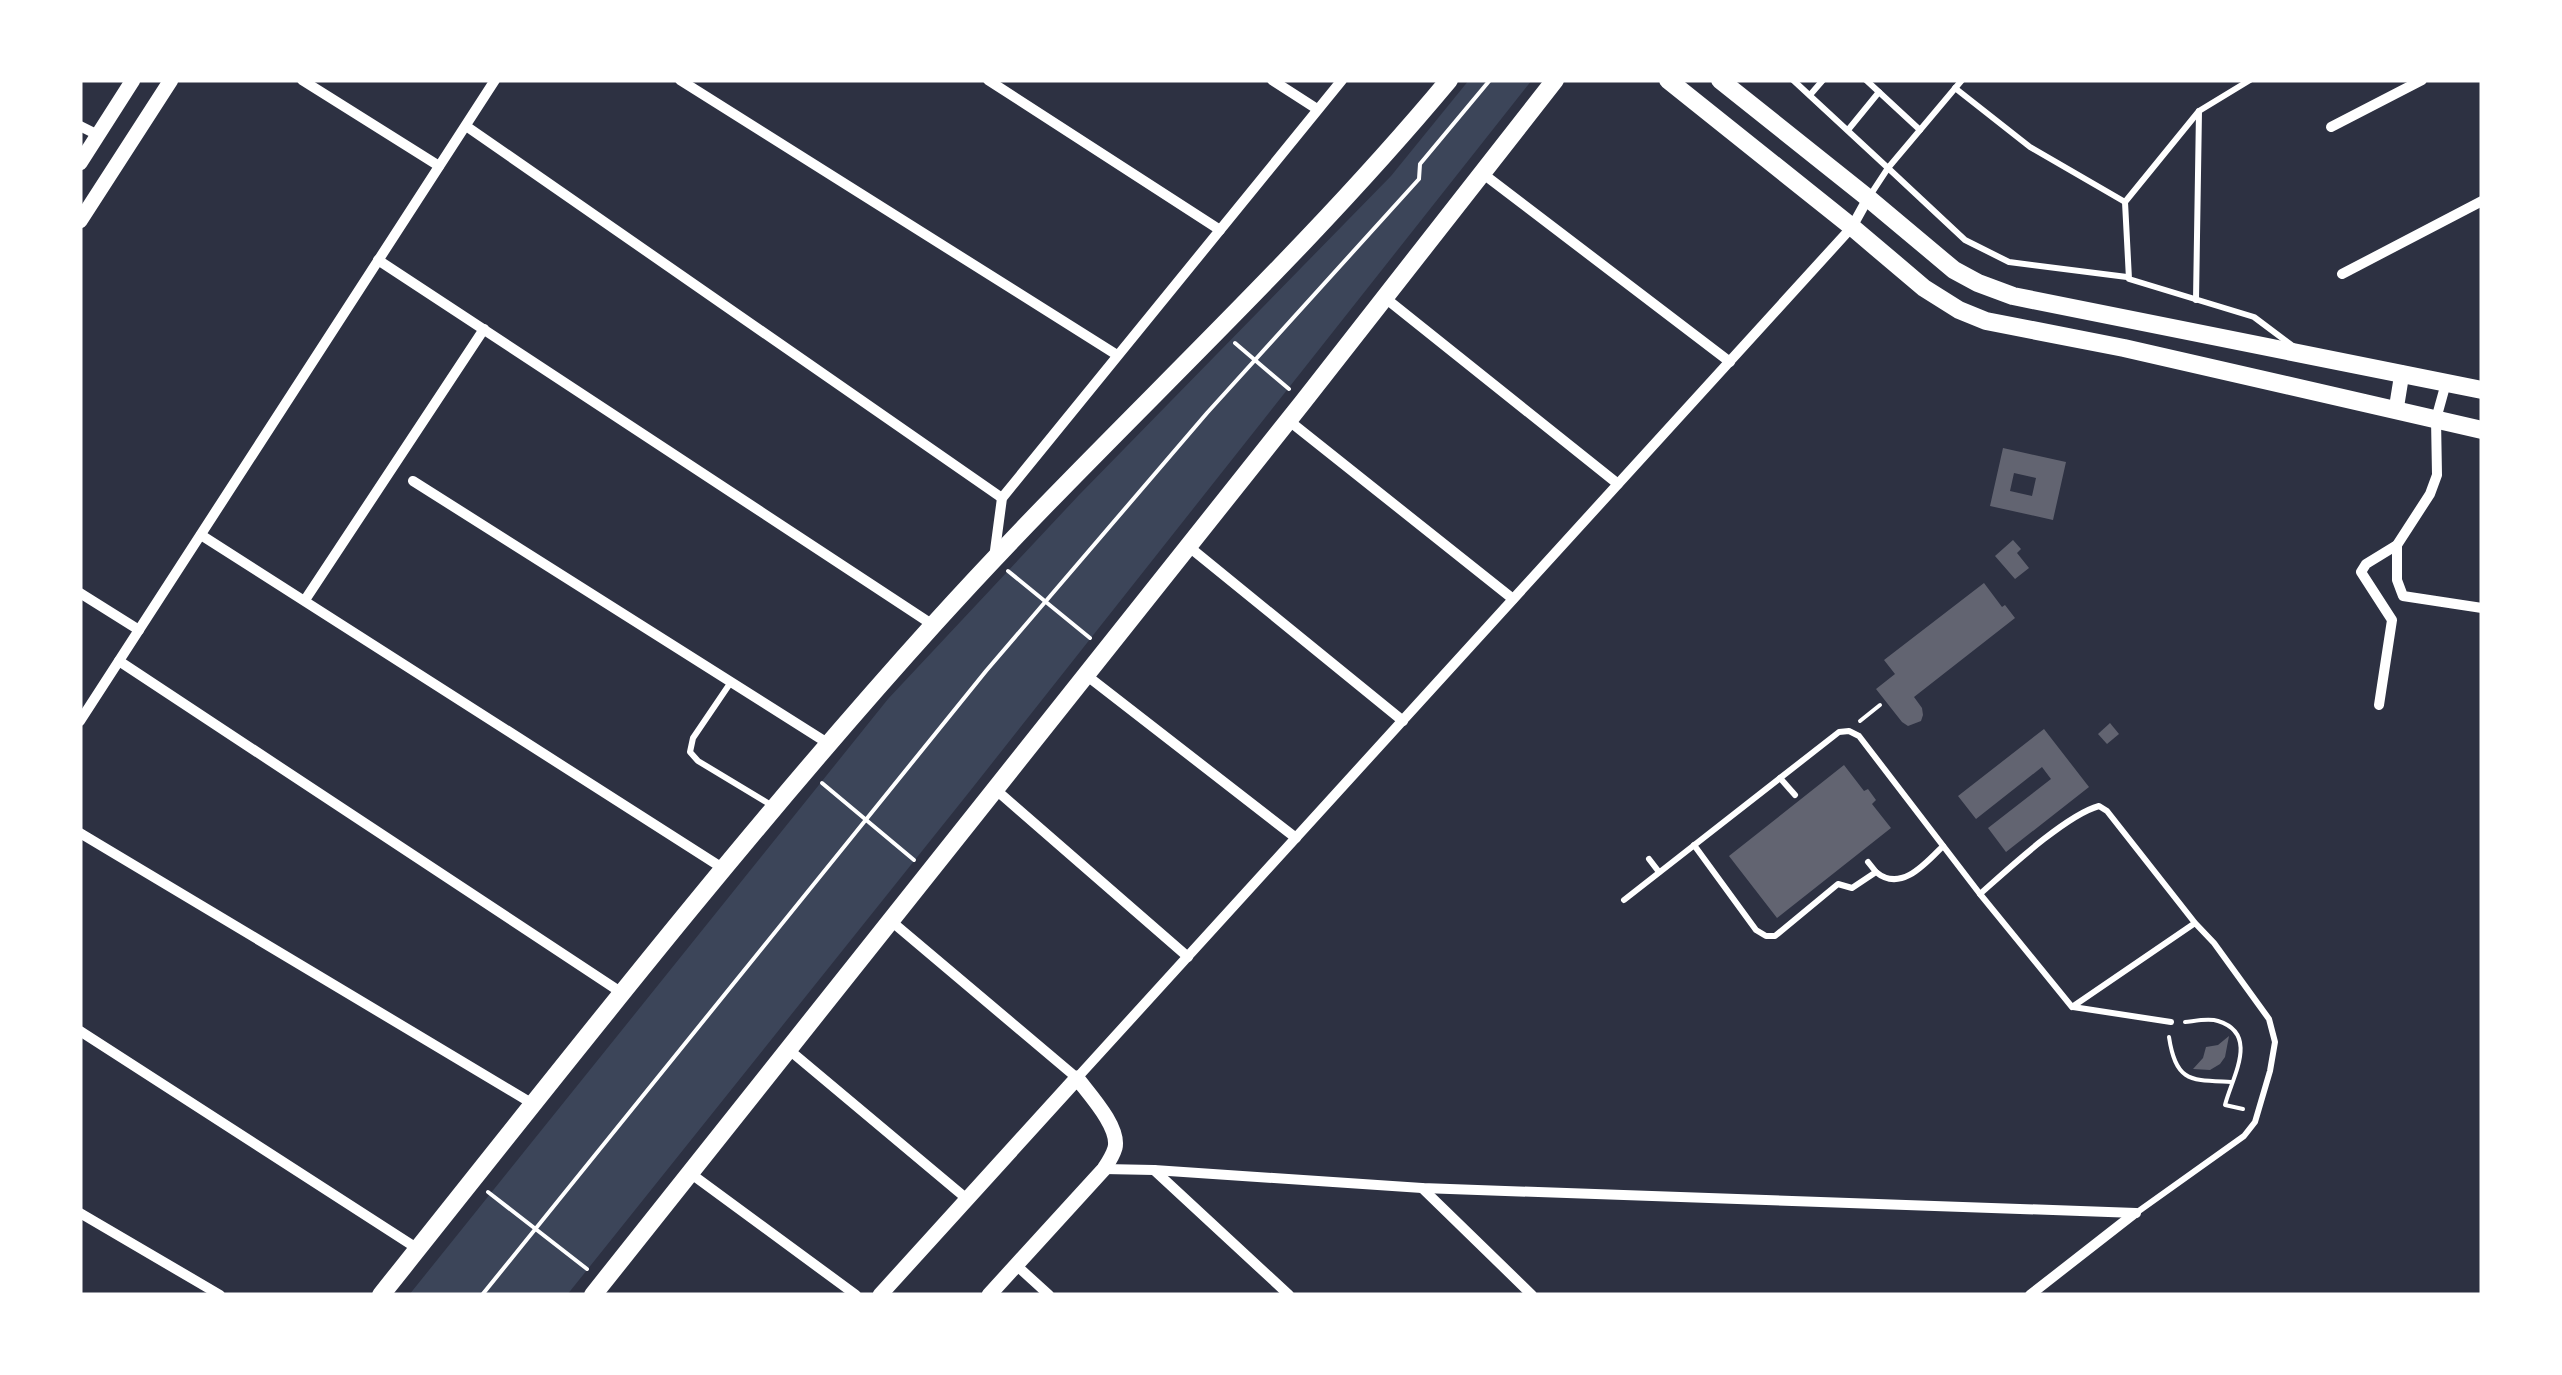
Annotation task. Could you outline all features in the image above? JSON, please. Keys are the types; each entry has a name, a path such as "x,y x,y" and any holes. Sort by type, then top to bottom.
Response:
{"main road":[{"path":"381,1295 724,869 933,625 1220,330 1449,80"},
{"path":"598,1288 1555,80"},
{"path":"1668,80 1924,288 1960,310 1986,321 2124,348 2482,430"},
{"path":"1720,80 1954,270 1978,282 2014,296 2482,390"}],"street":[{"path":"80,162 133,80"},
{"path":"80,221 171,80"},
{"path":"302,80 439,166"},
{"path":"80,721 495,80"},
{"path":"680,80 1117,355"},
{"path":"988,80 1220,230"},
{"path":"1272,80 1317,109"},
{"path":"994,559 1002,498 1342,80"},
{"path":"2331,127 2422,80"},
{"path":"80,126 98,135"},
{"path":"466,126 1002,498"},
{"path":"1482,173 1730,362"},
{"path":"880,1295 1852,227 1868,198"},
{"path":"2342,274 2482,201"},
{"path":"378,260 933,625"},
{"path":"1384,298 1618,484"},
{"path":"305,600 484,328"},
{"path":"2396,410 2402,372"},
{"path":"2392,620 2361,572 2366,564 2397,545 2430,494 2437,474 2436,419 2446,383"},
{"path":"1288,420 1513,599"},
{"path":"413,481 829,744"},
{"path":"201,535 724,869"},
{"path":"2379,705 2392,620 2403,596 2398,580 2397,545"},
{"path":"1188,546 1403,720"},
{"path":"80,593 139,630"},
{"path":"2403,596 2482,608"},
{"path":"119,661 622,993"},
{"path":"1086,675 1296,838"},
{"path":"995,789 1188,957"},
{"path":"80,833 533,1104"},
{"path":"891,921 1078,1078 1110,1122 1116,1139 1115,1150 1104,1169 989,1295"},
{"path":"80,1031 418,1249"},
{"path":"788,1050 967,1199"},
{"path":"1104,1169 1422,1188 2136,1213"},
{"path":"1154,1170 1289,1295"},
{"path":"690,1173 856,1295"},
{"path":"1422,1188 1532,1295"},
{"path":"80,1213 220,1295"},
{"path":"2030,1295 2136,1213"},
{"path":"1016,1265 1049,1295"}],"lane":[{"path":"1793,80 1965,240 2009,262 2128,277 2254,317 2301,352"},
{"path":"1810,96 1822,80"},
{"path":"1866,80 1920,130"},
{"path":"1868,198 1888,168 1962,80"},
{"path":"2128,277 2125,202 2199,111 2250,80"},
{"path":"1955,88 2030,147 2125,202"},
{"path":"1848,130 1879,92"},
{"path":"2196,300 2199,111"},
{"path":"730,682 693,738 690,752 698,761 775,808"},
{"path":"1624,900 1839,732 1849,731 1859,736 2072,1007 2170,1022"},
{"path":"1780,778 1794,794"},
{"path":"1980,894 2064,826 2099,806 2107,810 2214,943 2270,1020 2275,1042 2255,1122 2244,1136 2136,1213"},
{"path":"1694,845 1756,930 1766,936 1774,936 1838,884 1852,888 1876,872"},
{"path":"1868,862 1883,878 1896,879 1914,875 1943,846"},
{"path":"1649,859 1659,872"},
{"path":"2072,1007 2195,923"}],"path":[{"path":"482,1295 1046,602 1255,360 1419,179 1420,164 1490,80"},
{"path":"1220,330 1303,402"},
{"path":"994,559 1105,651"},
{"path":"1849,731 1880,704"},
{"path":"807,770 929,873"},
{"path":"2231,1082 2195,1080 2180,1070 2172,1053 2170,1022 2217,1020 2237,1033 2242,1047 2225,1106 2258,1112"},
{"path":"472,1180 535,1228 598,1288"}],"shaded area":[{"path":"1469,80 1532,80 567,1295 409,1295 888,699 1079,495 1391,176"}],"building":[{"path":"2003,448 2066,462 2053,520 1990,506","holes":["2014,473 2036,478 2032,496 2010,491"]},
{"path":"2013,540 2029,568 2015,579 1995,556"},
{"path":"1984,583 2015,618 1914,697 1923,715 1921,721 1908,726 1876,689 1895,674 1884,660"},
{"path":"2110,723 2119,734 2107,744 2098,734"},
{"path":"2044,729 2089,787 2006,852 1988,828 2051,779 2042,767 1976,819 1958,796"},
{"path":"1844,765 1864,791 1868,789 1876,800 1872,804 1891,828 1777,918 1729,856"},
{"path":"2229,1036 2220,1064 2210,1070 2193,1069 2203,1058 2206,1047 2218,1045"}]}
